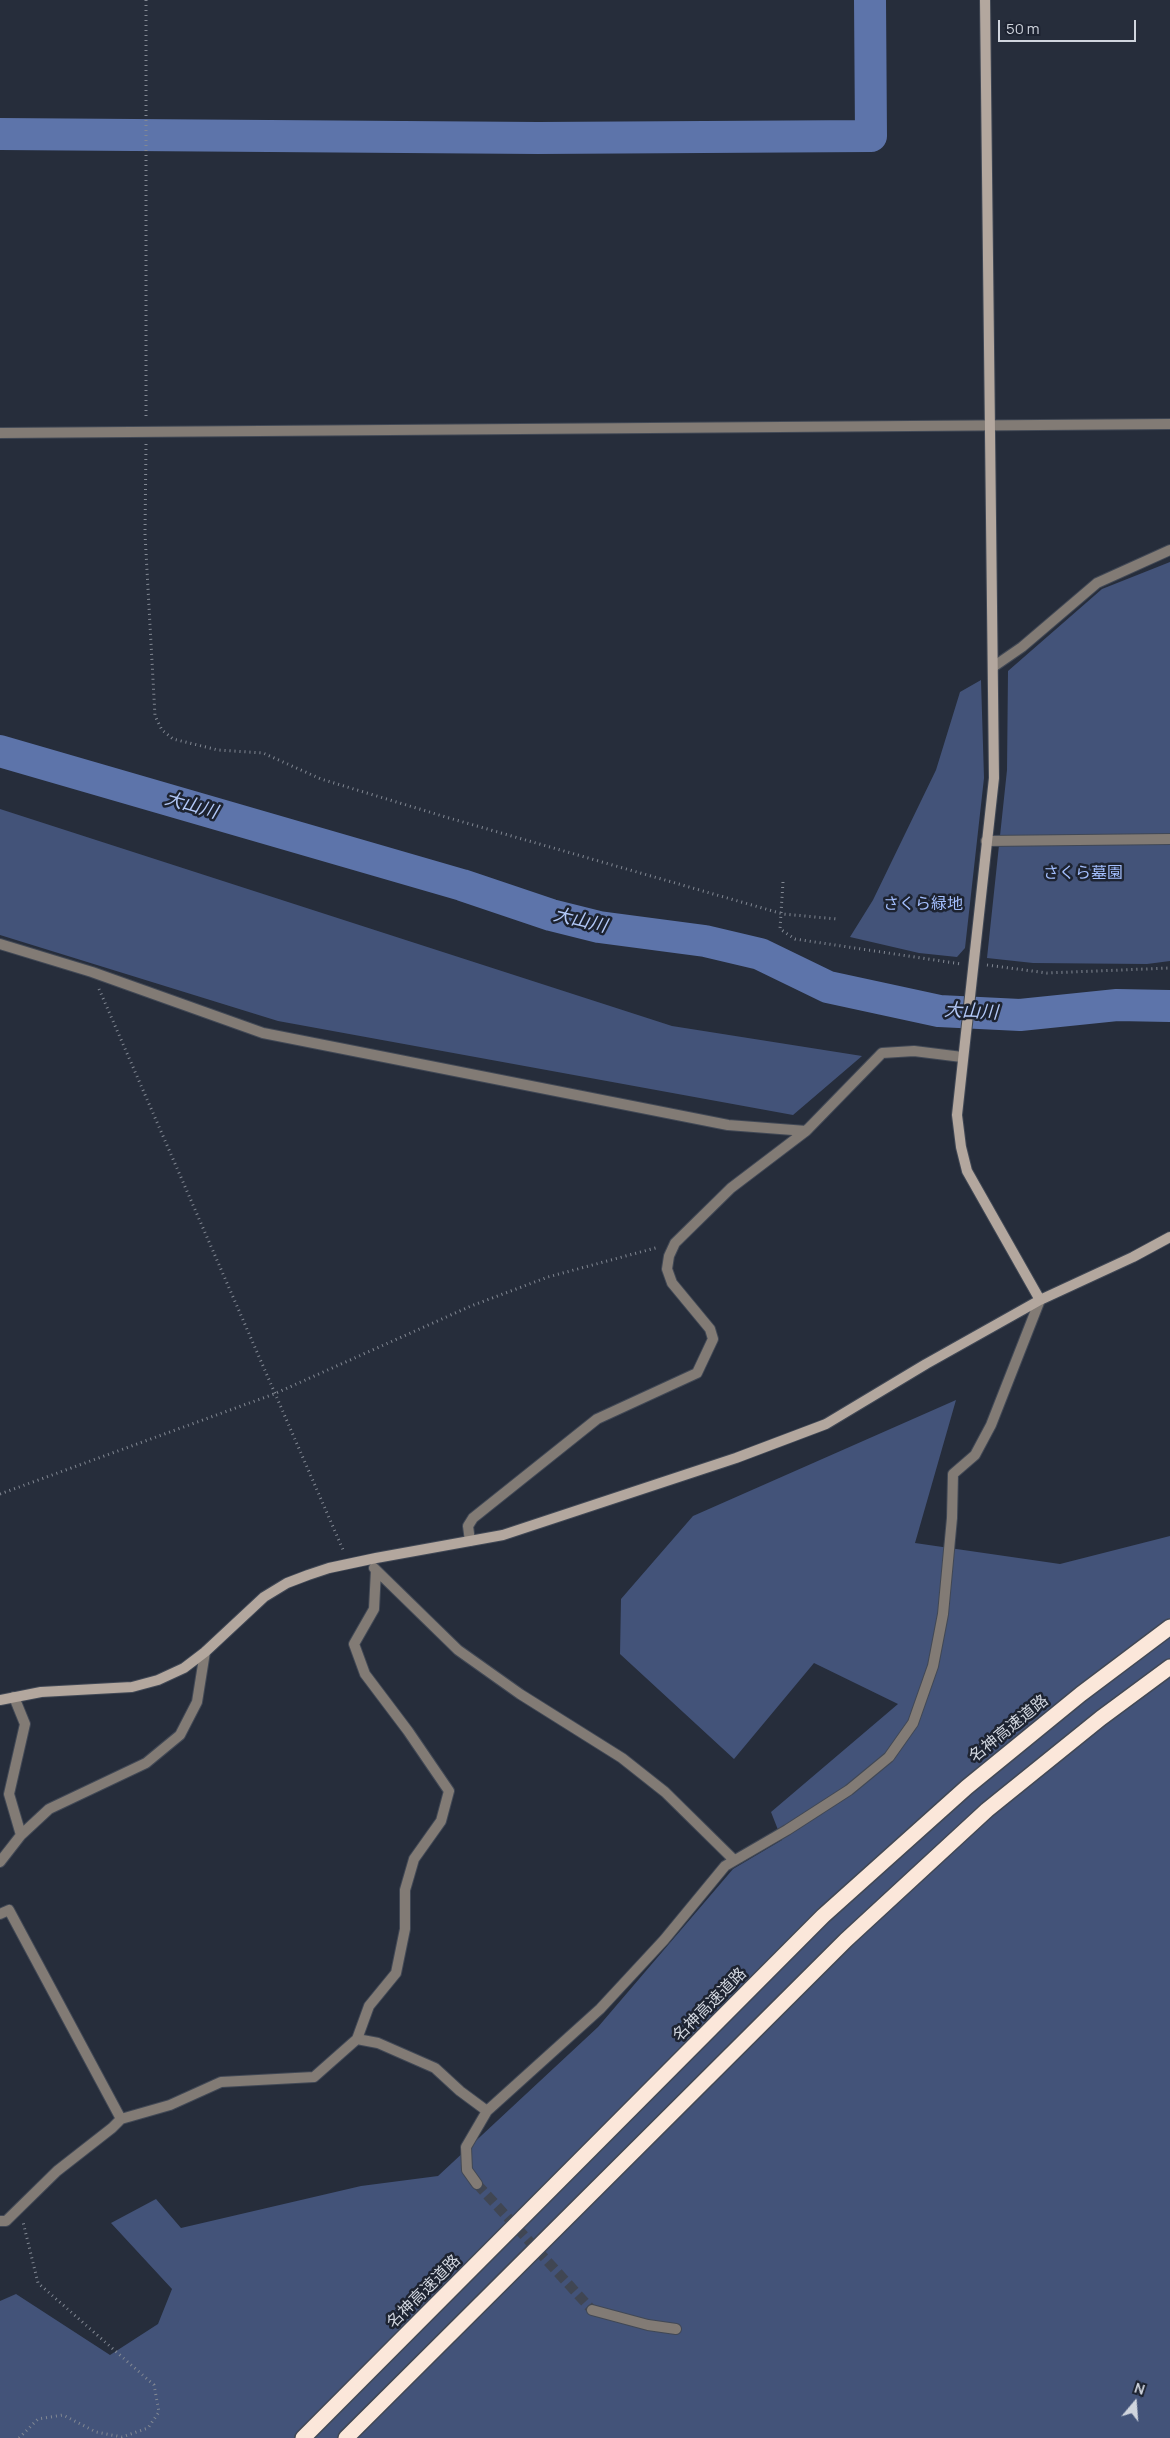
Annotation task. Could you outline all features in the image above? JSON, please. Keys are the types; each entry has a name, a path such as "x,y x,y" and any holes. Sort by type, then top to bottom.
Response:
{"highway":[{"name":"名神高速道路","path":"303,2438 823,1916 967,1787 1081,1694 1170,1627"},
{"path":"346,2438 846,1940 987,1810 1101,1718 1170,1668"}],"street":[{"path":"985,0 994,778 971,971 957,1115 961,1147 968,1170 1040,1300"},
{"path":"0,433 1170,424"},
{"path":"993,667 1022,647 1096,582 1170,550"},
{"path":"986,841 1170,839"},
{"path":"0,944 92,972 263,1033 728,1125 806,1131"},
{"path":"470,1541 468,1526 473,1518 597,1419 697,1373 714,1339 710,1329 672,1282 667,1269 669,1256 675,1243 731,1188 806,1131 882,1053 914,1051 962,1055"},
{"path":"0,1700 41,1692 132,1687 158,1680 184,1668 205,1652 264,1597 301,1578 366,1560 503,1535 736,1458 826,1424 926,1364 1040,1300 1133,1257 1170,1237"},
{"path":"477,2184 466,2170 466,2147 487,2111 600,2008 664,1940 725,1866 733,1859 788,1830 849,1790 889,1757 913,1724 933,1666 943,1614 952,1518 953,1474 975,1455 990,1425 1040,1300"},
{"path":"366,1560 458,1650 520,1694 622,1758 666,1792 733,1859"},
{"path":"0,2221 6,2221 57,2171 121,2119 170,2105 221,2082 314,2077 358,2039 370,2006 396,1973 405,1929 405,1890 411,1867 414,1859 441,1821 449,1790 408,1731 364,1674 354,1644 374,1609 376,1570"},
{"path":"0,1862 21,1835 49,1810 146,1763 180,1736 197,1702 205,1652"},
{"path":"14,1697 24,1724 9,1794 21,1835"},
{"path":"0,1914 9,1910 121,2119"},
{"path":"358,2039 378,2043 435,2068 460,2091 487,2111"},
{"path":"592,2310 648,2325 676,2329"}],"path":[{"path":"146,0 145,534 155,716 162,730 173,739 218,750 263,753 322,779 780,913 837,920"},
{"path":"783,882 780,929 795,938 971,971 993,964 1046,973 1170,968"},
{"path":"92,972 349,1564"},
{"path":"0,1494 274,1394 471,1306 548,1277 675,1243"},
{"path":"19,2438 38,2419 63,2414 96,2432 122,2437 148,2428 158,2412 154,2384 38,2283 20,2206"}],"green space":[{"name":"さくら墓園","path":"1170,562 1170,961 1147,964 1033,963 987,958 1007,770 1008,671 1102,589"},
{"name":"さくら緑地","path":"981,680 984,778 965,948 957,957 919,953 850,937 873,900 936,770 960,692"},
{"path":"0,809 672,1026 862,1056 793,1115 278,1021 0,935"},
{"path":"956,1400 915,1543 1060,1564 1170,1536 1170,2438 0,2438 0,2301 16,2294 110,2355 158,2324 172,2289 111,2223 156,2199 181,2228 361,2186 438,2176 598,2027 733,1869 782,1840 771,1812 898,1704 814,1663 734,1759 620,1654 621,1599 693,1516"}],"waterway":[{"path":"0,134 538,138 871,136 870,0"},
{"name":"大山川","path":"0,751 462,885 551,915 599,927 705,941 760,954 828,987 939,1011 1020,1015 1117,1005 1170,1006"}],"tunnel":[{"path":"477,2184 592,2310"}]}
